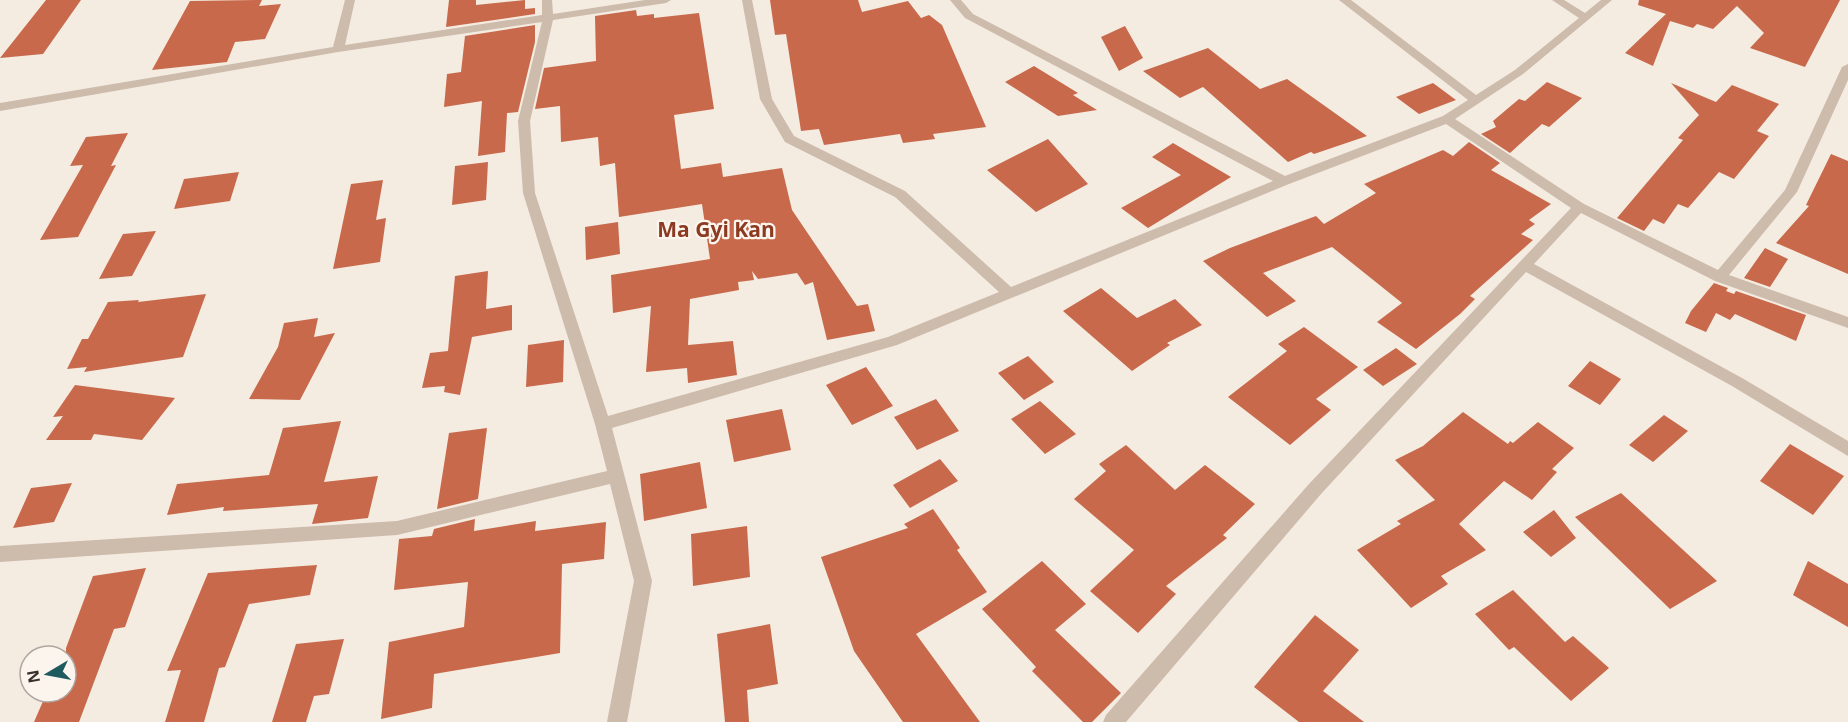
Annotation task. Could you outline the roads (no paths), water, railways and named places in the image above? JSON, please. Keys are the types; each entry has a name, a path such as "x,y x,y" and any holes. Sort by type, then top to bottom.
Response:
{"street":[{"path":"338,49 350,0"},
{"path":"547,0 548,18 524,121 530,193 603,424 643,581 618,722"},
{"path":"0,108 338,49 666,0"},
{"path":"747,0 766,99 789,139 900,194 1010,294"},
{"path":"955,0 969,16 1284,181"},
{"path":"1344,0 1475,100"},
{"path":"1557,0 1586,17"},
{"path":"603,424 892,341 1284,181 1447,118 1519,72 1607,0"},
{"path":"1720,277 1791,192 1848,67"},
{"path":"1447,118 1579,207 1720,277 1848,323"},
{"path":"1113,722 1315,489 1579,207"},
{"path":"1524,265 1737,382 1848,449"},
{"path":"0,554 397,528 616,476"}],"district":[{"name":"Ma Gyi Kan","path":"716,229"}]}
